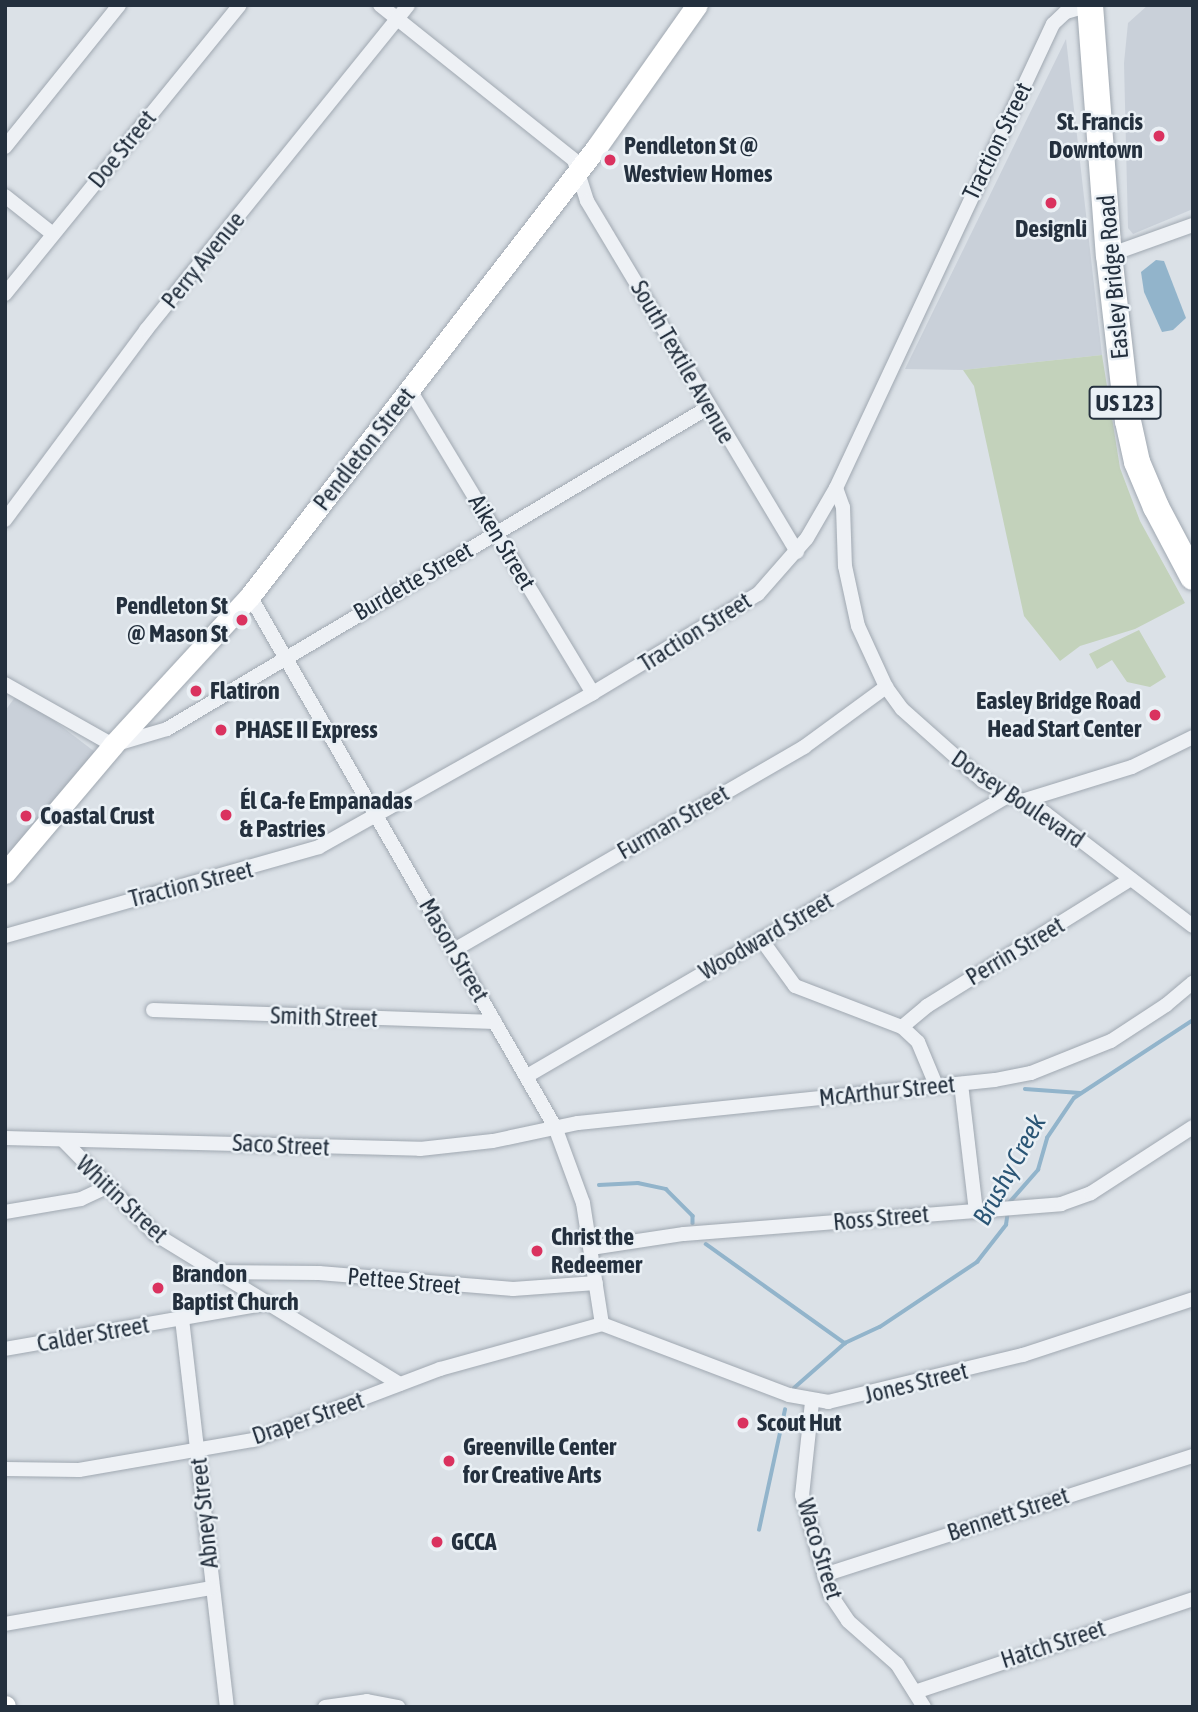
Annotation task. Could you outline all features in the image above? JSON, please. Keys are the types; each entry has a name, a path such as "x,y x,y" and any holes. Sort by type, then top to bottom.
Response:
{"highway":[{"name":"Easley Bridge Road","path":"1090,5 1109,255 1128,421 1137,462 1191,571"}],"main road":[{"name":"Pendleton Street","path":"5,873 113,746 250,596 580,169 697,5"}],"street":[{"path":"5,147 119,5"},
{"name":"Doe Street","path":"5,293 240,5"},
{"path":"380,5 561,145 580,169"},
{"name":"Perry Avenue","path":"5,520 146,330 408,5"},
{"name":"Traction Street","path":"5,936 284,860 377,816 731,613 765,587 797,552 836,488 1054,24 1066,12 1090,5"},
{"name":"South Textile Avenue","path":"580,169 587,201 797,552"},
{"path":"5,196 53,234"},
{"path":"1109,255 1193,225"},
{"name":"Aiken Street","path":"410,390 593,693"},
{"name":"Burdette Street","path":"113,746 167,729 709,407"},
{"name":"Dorsey Boulevard","path":"836,488 843,507 852,605 886,687 920,728 1006,797 1022,801 1193,926"},
{"name":"Mason Street","path":"250,596 555,1128 578,1183 591,1248 601,1324"},
{"name":"Furman Street","path":"454,950 804,747 886,687"},
{"path":"7,690 113,746"},
{"path":"1022,801 1124,769 1193,737"},
{"name":"Woodward Street","path":"527,1076 1006,797"},
{"name":"Perrin Street","path":"902,1027 927,1006 1131,879"},
{"path":"761,939 795,986 902,1027 921,1048 936,1086"},
{"name":"McArthur Street","path":"555,1128 961,1084 1031,1073 1083,1054 1144,1021 1193,982"},
{"name":"Smith Street","path":"153,1010 495,1022"},
{"path":"961,1084 975,1211"},
{"name":"Ross Street","path":"591,1248 684,1234 1061,1204 1091,1193 1193,1127"},
{"name":"Saco Street","path":"5,1138 420,1149 493,1142 555,1128"},
{"name":"Whitin Street","path":"64,1141 105,1188 155,1234 263,1304 400,1384"},
{"path":"5,1212 81,1199 105,1188"},
{"name":"Pettee Street","path":"213,1272 319,1273 501,1289 596,1283"},
{"name":"Jones Street","path":"601,1324 811,1402 856,1399 916,1385 1193,1299"},
{"name":"Calder Street","path":"5,1349 263,1304"},
{"name":"Abney Street","path":"182,1319 209,1525 211,1588 227,1707"},
{"name":"Draper Street","path":"5,1469 79,1470 282,1432 400,1384 601,1324"},
{"name":"Waco Street","path":"811,1402 802,1495 824,1575 841,1614 897,1664 924,1707"},
{"name":"Bennett Street","path":"824,1575 1193,1456"},
{"path":"5,1624 211,1588"},
{"name":"Hatch Street","path":"915,1692 1193,1599"},
{"path":"325,1707 366,1701 398,1707"}],"shaded area":[{"name":"St. Francis Downtown","path":"1148,5 1193,5 1193,209 1133,234 1128,228 1124,63 1128,23"},
{"path":"1066,39 1102,355 963,370 905,369"},
{"path":"18,693 95,752 5,867 5,711"}],"green space":[{"path":"1102,355 1120,468 1140,521 1185,603 1135,629 1080,646 1060,661 1024,616 974,386 963,370"},
{"path":"1139,630 1166,677 1150,687 1127,682 1112,660 1097,669 1089,654"}],"water":[{"path":"1156,260 1164,261 1186,318 1173,330 1162,332 1144,292 1141,272"}],"waterway":[{"name":"Brushy Creek","path":"1009,1203 1038,1170 1047,1138 1074,1098 1193,1020"},
{"path":"1025,1089 1080,1093"},
{"path":"599,1185 638,1183 666,1189 693,1216 693,1223"},
{"name":"Brushy Creek","path":"794,1388 845,1343 880,1327 977,1262 1006,1225 1008,1211"},
{"path":"706,1244 845,1343"},
{"name":"Brushy Creek","path":"759,1530 785,1410"}],"place":[{"name":"St. Francis Downtown","path":"1159,136"},
{"name":"Pendleton St @ Westview Homes","path":"610,160"},
{"name":"Designli","path":"1051,203"},
{"name":"Pendleton St @ Mason St","path":"242,620"},
{"name":"Flatiron","path":"196,691"},
{"name":"Easley Bridge Road Head Start Center","path":"1155,715"},
{"name":"PHASE II Express","path":"221,730"},
{"name":"Él Ca-fe Empanadas & Pastries","path":"226,815"},
{"name":"Coastal Crust","path":"26,816"},
{"name":"Christ the Redeemer","path":"537,1251"},
{"name":"Brandon Baptist Church","path":"158,1288"},
{"name":"Scout Hut","path":"743,1423"},
{"name":"Greenville Center for Creative Arts","path":"449,1461"},
{"name":"GCCA","path":"437,1542"}]}
